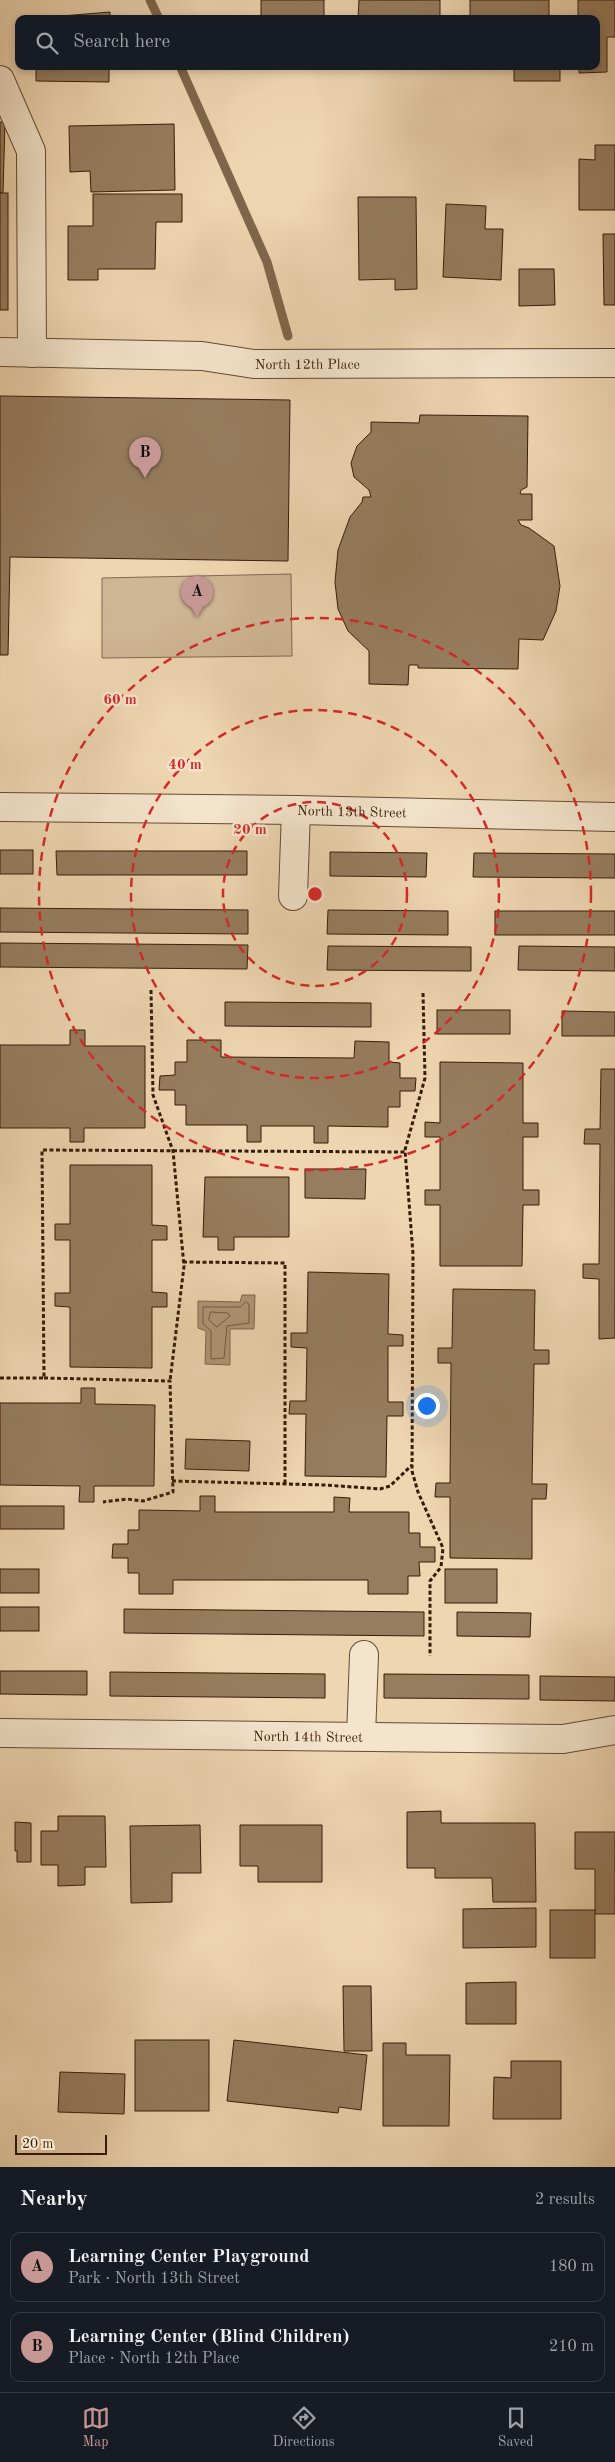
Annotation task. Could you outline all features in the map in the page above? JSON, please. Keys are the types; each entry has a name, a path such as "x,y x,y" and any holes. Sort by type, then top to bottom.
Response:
{"street":[{"path":"0,80 32,151 32,353"},
{"name":"North 12th Place","path":"0,352 202,356 254,364 615,363"},
{"name":"North 13th Street","path":"0,807 296,810 615,817"},
{"path":"293,896 296,810"},
{"path":"361,1736 364,1655"},
{"name":"North 14th Street","path":"0,1733 563,1739 615,1730"}],"path":[{"path":"103,1502 127,1498 143,1500 173,1492 170,1381 184,1262 173,1151 153,1096 151,990"},
{"path":"423,993 425,1078 405,1152 413,1254 412,1465 418,1492 443,1548 441,1567 430,1581 430,1656"},
{"path":"44,1378 42,1150 405,1152"},
{"path":"184,1262 285,1263 285,1484"},
{"path":"0,1378 170,1381"},
{"path":"172,1481 380,1489 390,1486 412,1465"}],"shaded area":[{"path":"291,574 292,656 102,658 102,578"}],"water":[{"path":"242,1295 255,1295 254,1329 230,1329 230,1365 205,1364 206,1331 198,1328 198,1301 240,1302"}],"building":[{"path":"261,0 324,0 324,15 261,15"},
{"path":"359,0 440,0 440,15 358,15"},
{"path":"470,0 549,0 549,15 470,15"},
{"path":"578,0 615,0 615,37 607,37 607,72 579,73 579,70 600,70 600,15 578,15"},
{"path":"110,12 110,15 74,15"},
{"path":"36,70 109,70 109,82 36,81"},
{"path":"514,70 560,70 560,81 514,81"},
{"path":"0,122 5,122 3,193 0,193"},
{"path":"174,124 175,190 91,192 90,171 70,172 69,126"},
{"path":"595,145 615,145 615,210 579,210 579,159 595,160"},
{"path":"0,193 8,193 8,310 0,310"},
{"path":"93,194 182,194 182,222 156,222 155,269 98,269 98,280 68,280 68,226 93,226"},
{"path":"358,197 416,197 417,289 395,290 395,279 359,280"},
{"path":"446,204 486,206 485,229 503,229 501,280 443,277"},
{"path":"603,234 615,234 615,305 604,305"},
{"path":"519,269 554,269 555,305 519,306"},
{"path":"0,396 290,400 288,561 10,557 8,655 0,655"},
{"path":"420,415 528,416 527,487 521,490 520,494 532,494 532,520 518,520 521,525 529,528 554,546 560,586 556,611 543,640 519,639 518,669 418,668 418,665 409,665 408,685 369,684 369,651 348,631 338,609 335,582 338,550 350,517 362,502 363,497 371,497 369,490 354,477 351,463 357,446 371,432 371,422 419,423"},
{"path":"0,850 33,850 33,874 0,874"},
{"path":"56,851 247,851 247,875 57,875"},
{"path":"330,852 427,853 426,877 330,876"},
{"path":"474,853 615,854 615,878 473,877"},
{"path":"0,908 248,910 248,934 0,932"},
{"path":"328,910 448,911 448,935 327,934"},
{"path":"495,911 615,911 615,935 495,935"},
{"path":"0,943 248,945 247,969 0,967"},
{"path":"328,946 471,947 471,971 327,970"},
{"path":"519,946 615,947 615,971 518,970"},
{"path":"225,1002 371,1003 371,1027 225,1026"},
{"path":"437,1010 510,1010 510,1034 437,1034"},
{"path":"562,1011 615,1012 615,1036 562,1036"},
{"path":"70,1030 85,1030 85,1046 145,1046 145,1128 84,1128 84,1142 70,1142 70,1128 0,1128 0,1045 70,1045"},
{"path":"187,1040 221,1040 221,1057 354,1058 355,1041 389,1042 389,1062 400,1063 400,1078 416,1078 415,1091 400,1091 400,1107 388,1107 388,1127 328,1126 328,1143 314,1143 314,1126 261,1126 261,1142 247,1142 247,1125 186,1125 186,1105 175,1105 175,1090 159,1090 160,1076 175,1075 175,1062 187,1062"},
{"path":"440,1062 523,1063 523,1123 538,1123 538,1137 523,1137 523,1190 539,1190 539,1205 523,1205 522,1266 440,1266 440,1205 425,1205 425,1190 440,1190 440,1137 425,1137 425,1122 440,1123"},
{"path":"601,1069 615,1069 615,1338 599,1339 599,1279 583,1278 583,1264 599,1264 600,1144 584,1144 585,1129 600,1129"},
{"path":"70,1165 152,1165 152,1225 167,1226 167,1240 152,1240 152,1292 167,1293 167,1307 152,1307 152,1368 70,1367 70,1307 55,1306 55,1293 70,1293 70,1240 55,1240 55,1224 70,1224"},
{"path":"305,1169 366,1169 365,1199 305,1198"},
{"path":"205,1177 289,1177 289,1237 234,1237 234,1250 218,1250 218,1237 203,1237"},
{"path":"308,1272 389,1274 388,1334 403,1335 403,1346 388,1346 388,1402 403,1402 403,1416 387,1416 386,1477 305,1476 306,1414 289,1414 290,1401 306,1401 307,1348 291,1347 291,1333 307,1333"},
{"path":"453,1289 535,1290 534,1350 549,1350 549,1364 534,1364 532,1484 547,1484 546,1499 532,1499 532,1559 450,1558 450,1497 435,1497 436,1483 450,1483 451,1363 438,1363 438,1348 452,1348"},
{"path":"81,1388 95,1388 95,1404 155,1405 154,1486 94,1486 94,1502 79,1502 80,1486 0,1485 0,1403 81,1403"},
{"path":"186,1439 250,1441 249,1471 185,1469"},
{"path":"200,1496 215,1496 215,1512 334,1512 334,1497 350,1498 349,1512 409,1512 409,1533 420,1533 420,1547 435,1547 435,1562 419,1562 420,1576 408,1576 408,1594 368,1594 368,1580 173,1580 173,1594 139,1594 139,1573 128,1573 128,1558 112,1558 113,1544 128,1544 128,1530 139,1530 139,1510 200,1511"},
{"path":"0,1506 64,1506 64,1529 0,1529"},
{"path":"0,1569 39,1569 39,1593 0,1593"},
{"path":"445,1569 497,1569 497,1603 445,1603"},
{"path":"0,1607 39,1607 39,1631 0,1631"},
{"path":"124,1609 424,1612 424,1636 124,1633"},
{"path":"457,1612 531,1613 530,1637 457,1636"},
{"path":"0,1671 87,1671 87,1695 0,1694"},
{"path":"110,1672 325,1674 325,1698 110,1696"},
{"path":"384,1674 529,1675 529,1699 384,1698"},
{"path":"540,1676 615,1677 615,1701 540,1700"},
{"path":"441,1811 441,1823 535,1823 536,1902 493,1902 492,1878 435,1878 435,1868 407,1868 407,1812"},
{"path":"58,1816 105,1816 106,1867 85,1867 85,1885 58,1886 58,1865 41,1865 41,1831 58,1831"},
{"path":"15,1822 31,1823 31,1862 17,1862"},
{"path":"200,1825 201,1873 172,1873 172,1902 131,1903 130,1826"},
{"path":"240,1825 322,1825 322,1882 258,1882 258,1866 240,1866"},
{"path":"575,1832 615,1832 615,1914 595,1914 595,1869 575,1869"},
{"path":"536,1908 536,1947 463,1948 463,1909"},
{"path":"550,1910 595,1910 595,1958 550,1958"},
{"path":"516,1982 516,2024 466,2024 466,1983"},
{"path":"343,1986 371,1986 372,2051 344,2051"},
{"path":"135,2040 209,2040 209,2111 135,2111"},
{"path":"234,2040 367,2055 361,2110 339,2107 338,2113 227,2101"},
{"path":"383,2043 406,2043 406,2055 450,2055 449,2126 383,2126"},
{"path":"511,2061 561,2061 561,2119 493,2119 494,2077 511,2078"},
{"path":"60,2072 125,2074 124,2114 58,2112"}],"waterway":[{"path":"150,0 157,15"},
{"path":"182,70 267,262 288,336"}],"place":[{"name":"Learning Center (Blind Children)","path":"145,478"},
{"name":"Learning Center Playground","path":"197,617"}]}
